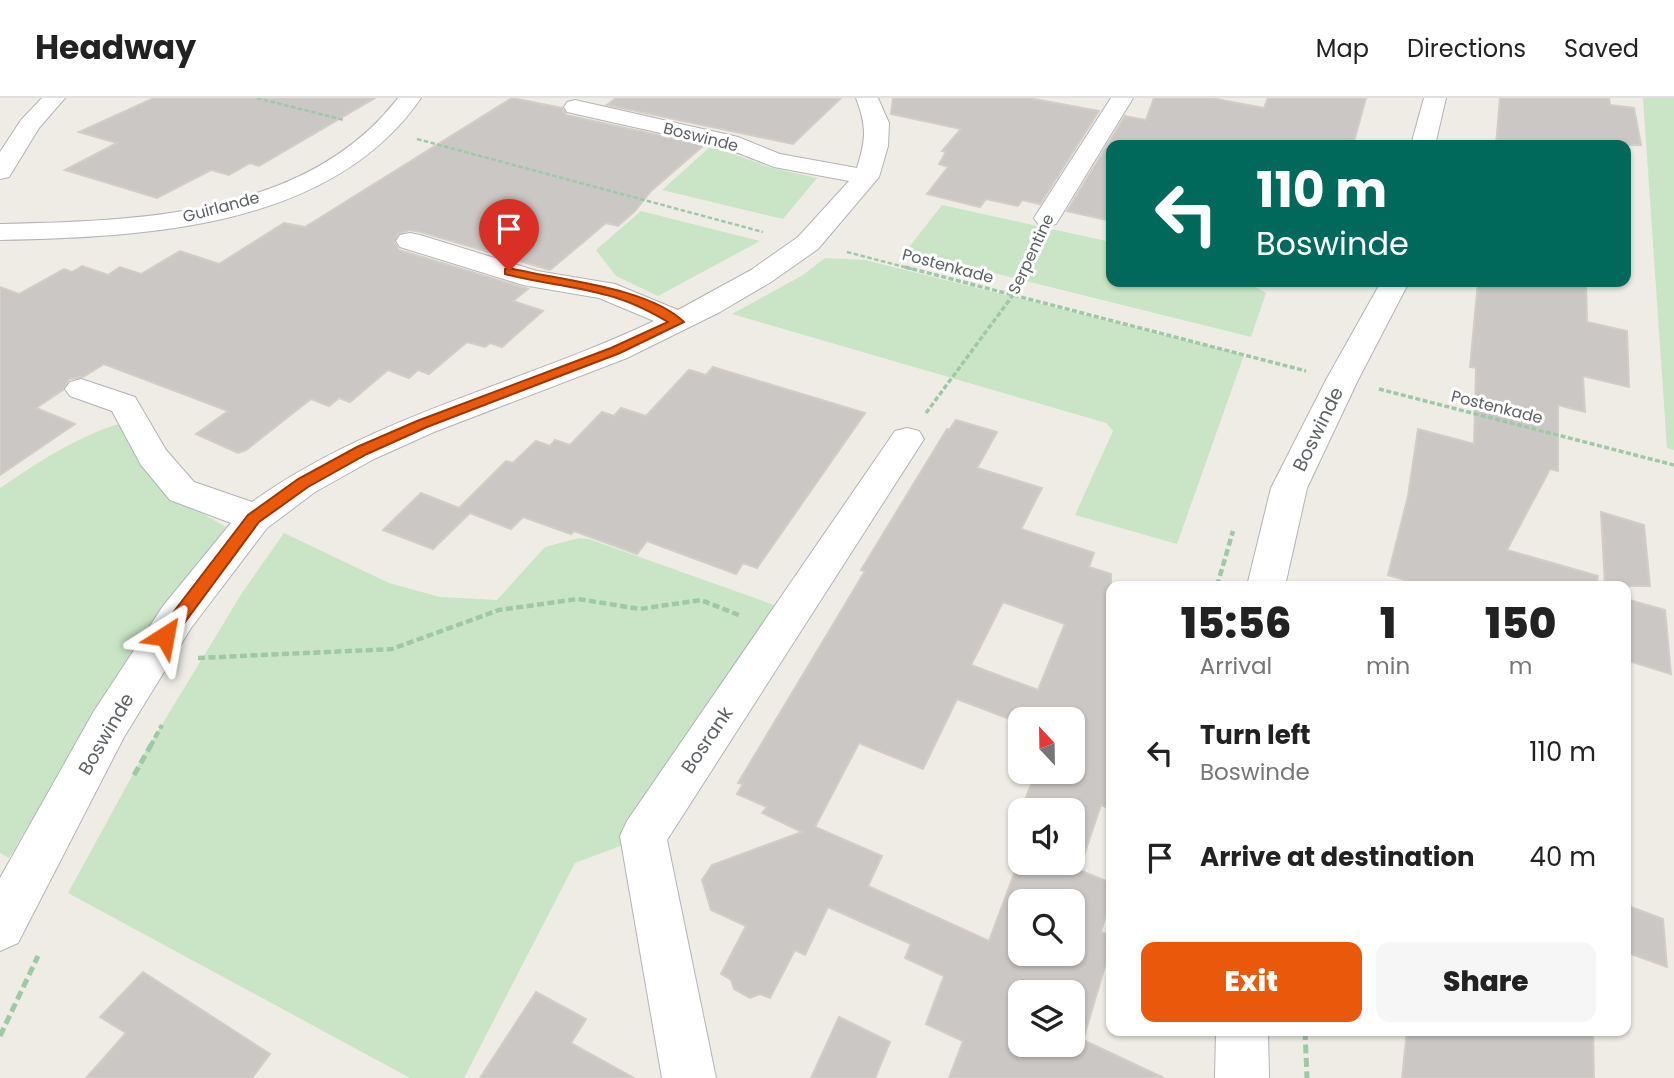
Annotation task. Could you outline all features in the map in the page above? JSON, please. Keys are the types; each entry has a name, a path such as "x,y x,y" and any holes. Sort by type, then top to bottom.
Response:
{"street":[{"path":"0,172 29,125 54,98"},
{"name":"Guirlande","path":"0,232 112,229 168,221 241,204 305,182 355,153 384,130 410,98"},
{"name":"Boswinde","path":"0,926 109,724 177,617 254,519 303,483 362,451 422,424 616,351 678,322 761,276 808,243 867,177 876,146 877,123 867,98"},
{"name":"Serpentine","path":"1046,218 1122,98"},
{"path":"1424,140 1435,98"},
{"name":"Boswinde","path":"575,107 730,142 774,160 867,177"},
{"path":"410,242 533,279 605,290 654,309 678,322"},
{"name":"Boswinde","path":"1267,581 1289,488 1342,380 1392,287"},
{"path":"81,389 124,404 153,457 182,491 233,508 254,519"},
{"name":"Bosrank","path":"689,1078 643,836 907,439"},
{"path":"1242,1036 1242,1078"}],"path":[{"name":"Postenkade","path":"257,98 552,177 1674,465"},
{"name":"Serpentine","path":"907,439 1013,295 1046,218"},
{"path":"1376,400 1385,383"},
{"path":"152,656 200,659 392,649 499,610 578,599 640,609 701,600 779,631"},
{"path":"193,671 207,647"},
{"path":"132,779 166,719"},
{"path":"0,1036 41,951"},
{"path":"1305,1036 1307,1078"}],"green space":[{"path":"1643,98 1674,98 1674,450 1667,448"},
{"path":"711,146 772,168 817,178 783,219 662,190"},
{"path":"942,205 1106,241 1106,287 1255,287 1266,293 1251,337 906,251"},
{"path":"641,211 760,241 658,296 616,276 596,250"},
{"path":"825,258 865,260 1244,355 1177,544 1075,515 1113,431 1106,423 732,314 803,275"},
{"path":"133,420 180,500 226,527 182,587 74,750 9,858 0,853 0,488 80,439"},
{"path":"284,533 389,583 440,597 497,600 545,547 579,538 589,539 777,606 626,844 575,863 464,1078 410,1078 68,893 144,754 242,593"}],"building":[{"path":"154,98 375,98 259,166 250,163 229,175 211,170 157,198 65,170 117,143 79,132"},
{"path":"512,98 562,108 566,115 704,145 651,191 618,226 606,223 550,270 421,232 409,230 398,234 394,242 399,250 528,289 513,301 543,311 502,347 490,343 485,347 467,342 429,374 418,370 409,378 388,370 350,402 339,398 329,406 311,399 246,450 238,453 196,434 228,411 104,364 83,377 69,379 63,390 36,408 75,424 0,475 0,287 19,294 64,269 72,272 82,266 108,275 120,267 141,274 180,251 219,264 284,223 305,227"},
{"path":"616,98 841,98 793,144 607,105"},
{"path":"893,98 1029,98 1099,111 1040,204 1022,200 1018,206 986,199 980,207 927,194 948,167 939,164 946,152 942,151 961,129 891,114"},
{"path":"1154,98 1211,98 1264,108 1268,98 1366,98 1354,140 1110,140 1125,116 1146,120"},
{"path":"1500,98 1609,98 1610,105 1634,108 1641,145 1631,145 1631,140 1496,140"},
{"path":"1106,147 1106,220 1067,211"},
{"path":"1478,287 1586,287 1587,322 1627,331 1629,387 1583,376 1585,412 1558,405 1558,471 1550,469 1507,550 1598,576 1597,581 1408,581 1388,575 1408,496 1418,429 1474,444 1476,368 1470,367"},
{"path":"713,367 865,413 757,568 743,563 736,574 647,541 637,554 574,531 571,534 523,517 511,529 470,513 433,549 383,530 421,493 459,508 506,461 513,463 536,441 550,446 555,440 570,445 602,412 614,416 621,408 646,416 689,370 706,375"},
{"path":"956,420 997,432 977,468 1042,488 1021,529 1094,553 1089,567 1111,574 1111,581 1106,581 1106,807 1101,805 1085,852 1085,798 1026,798 1031,784 1085,784 1085,707 1008,707 1008,718 957,699 923,769 859,743 815,827 882,856 868,886 989,941 1008,890 1008,966 1085,966 1085,889 1008,889 1014,875 1085,875 1085,872 1106,881 1106,914 1101,932 1106,934 1106,963 1085,1033 1085,980 1008,980 1008,1057 1085,1057 1085,1041 1164,1078 949,1078 963,1041 926,1024 944,976 905,958 911,944 828,907 805,955 795,950 770,998 760,994 750,998 734,989 731,980 721,974 746,926 711,910 702,880 712,865 802,832 762,813 767,807 737,794 743,784 738,783 865,571 861,570 947,429 949,430","holes":["1003,602 1065,624 1038,690 971,665"]},
{"path":"1601,512 1644,525 1650,586 1631,586 1631,581 1605,581"},
{"path":"1631,600 1665,610 1671,674 1631,662"},
{"path":"1631,907 1663,919 1667,967 1631,954"},
{"path":"143,972 270,1054 252,1078 86,1078 126,1033 100,1017"},
{"path":"536,992 586,1019 571,1043 634,1078 480,1078"},
{"path":"839,1017 890,1042 875,1078 811,1078"},
{"path":"1406,1036 1593,1036 1594,1078 1402,1078"}],"route":[{"path":"165,636 254,519 303,483 362,451 422,424 616,351 678,322 654,309 605,290 533,279 509,271"}]}
